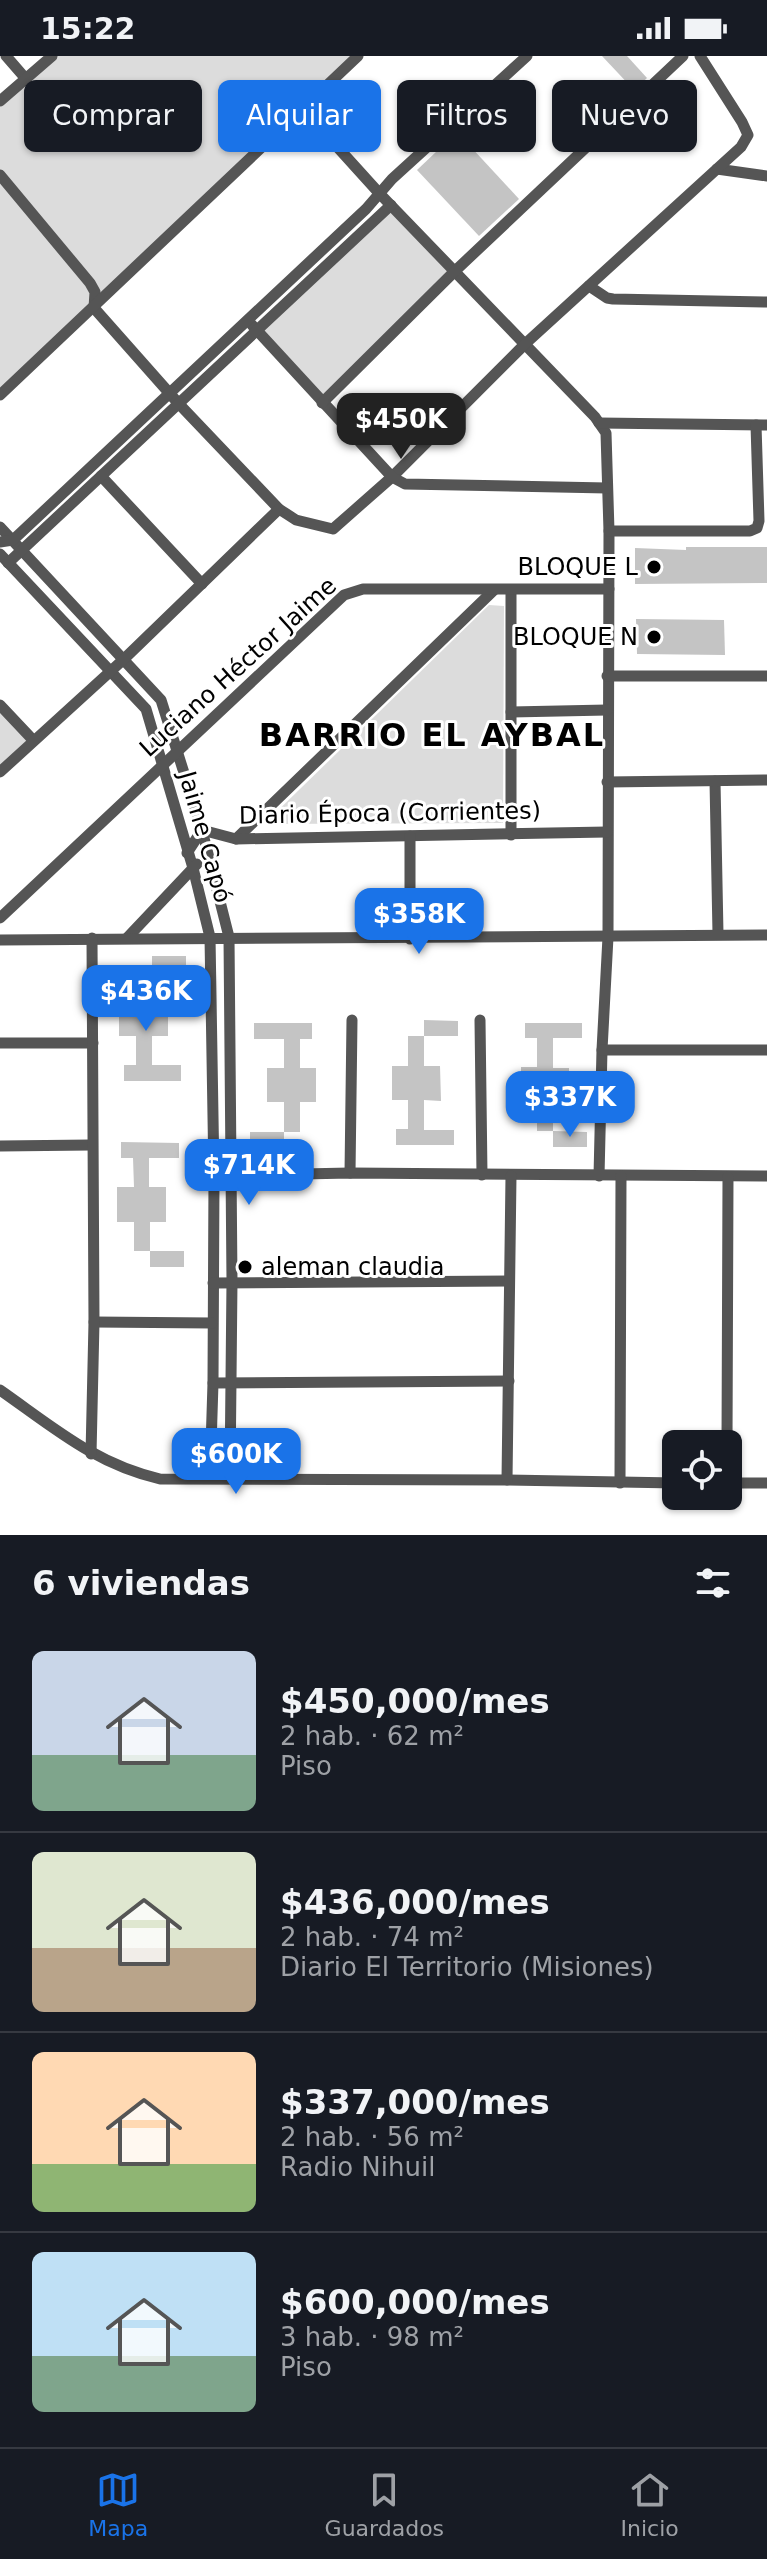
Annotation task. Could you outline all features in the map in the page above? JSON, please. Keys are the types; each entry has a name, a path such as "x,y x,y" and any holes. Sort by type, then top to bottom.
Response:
{"street":[{"path":"6,56 26,79"},
{"path":"0,101 52,56"},
{"path":"333,80 358,56"},
{"path":"6,541 170,392 527,56"},
{"path":"322,403 455,271 683,56"},
{"path":"0,175 90,283 95,292 94,308 179,404 279,509 296,520 333,529 392,477 525,344 741,147 748,135 700,56"},
{"path":"0,395 258,152"},
{"path":"342,152 606,433 609,531 608,937 599,1176"},
{"path":"717,169 767,176"},
{"path":"4,558 22,550 391,205"},
{"path":"589,286 613,299 767,302"},
{"path":"247,319 392,477 405,484 607,488"},
{"path":"599,423 762,425 757,528 750,531 609,531"},
{"path":"101,476 202,584"},
{"path":"0,772 124,659 279,509"},
{"name":"Jaime Capó","path":"0,527 6,541 22,550 161,700 202,830 229,937 230,1478"},
{"name":"Jaime Capó","path":"4,558 146,709 210,937 214,1176 210,1478"},
{"name":"Luciano Héctor Jaime","path":"0,918 344,595 363,589 609,589"},
{"path":"236,839 494,590"},
{"path":"511,590 511,835"},
{"path":"607,676 767,676"},
{"path":"0,705 33,740"},
{"path":"511,712 607,710"},
{"path":"607,782 767,780"},
{"path":"715,781 718,934"},
{"path":"187,853 202,830"},
{"name":"Diario Época (Corrientes)","path":"202,830 236,839 607,832"},
{"path":"410,836 410,939"},
{"path":"127,938 207,856"},
{"path":"0,940 767,935"},
{"path":"91,1454 94,1322 92,938"},
{"path":"350,1173 352,1020"},
{"path":"480,1020 482,1175"},
{"path":"0,1043 93,1043"},
{"path":"602,1050 767,1050"},
{"path":"0,1146 91,1145"},
{"path":"214,1176 350,1173 767,1176"},
{"path":"507,1480 511,1176"},
{"path":"620,1483 621,1176"},
{"path":"727,1430 728,1177"},
{"path":"213,1283 509,1281"},
{"path":"94,1322 212,1323"},
{"path":"213,1383 509,1381"},
{"path":"0,1390 91,1454 134,1473 160,1479 662,1483"},
{"path":"742,1483 767,1483"}],"shaded area":[{"path":"56,56 357,56 332,80 218,80 218,152 255,152 0,393 0,105 24,84 24,152 202,152 202,80 29,80"},
{"path":"391,206 459,275 322,402 258,330"},
{"path":"489,605 504,606 503,823 264,824"},
{"path":"0,706 33,741 0,772"}],"building":[{"path":"602,56 627,56 647,78 625,80"},
{"path":"436,152 476,152 519,199 479,236 417,170"},
{"path":"686,547 767,547 767,583 635,584 635,548 686,550"},
{"path":"636,619 724,620 725,655 637,654"},
{"path":"152,956 186,956 186,972 152,972"},
{"path":"136,972 152,972 152,1002 168,1002 168,1036 152,1036 152,1065 181,1065 181,1081 124,1081 124,1065 136,1065 136,1036 119,1036 119,1002 136,1002"},
{"path":"424,1020 458,1021 458,1036 424,1036"},
{"path":"254,1023 312,1023 312,1039 300,1039 300,1068 316,1068 316,1102 300,1102 300,1132 284,1132 284,1102 267,1102 267,1068 284,1068 284,1039 254,1039"},
{"path":"525,1023 582,1023 582,1038 553,1038 553,1068 569,1068 569,1102 553,1102 553,1131 537,1131 537,1102 521,1102 521,1067 537,1067 537,1038 525,1038"},
{"path":"408,1036 424,1036 424,1066 440,1066 441,1101 424,1100 424,1130 454,1130 454,1145 396,1145 396,1129 408,1129 408,1100 392,1100 392,1066 408,1066"},
{"path":"553,1131 587,1132 587,1147 553,1147"},
{"path":"250,1132 284,1132 284,1148 250,1148"},
{"path":"121,1142 179,1143 179,1158 149,1158 149,1187 166,1187 166,1222 150,1222 150,1251 134,1251 134,1222 117,1222 117,1187 134,1187 133,1158 121,1158"},
{"path":"150,1251 184,1251 184,1267 150,1267"}],"place":[{"name":"BLOQUE L","path":"654,567"},
{"name":"BLOQUE N","path":"654,637"},
{"name":"aleman claudia","path":"245,1267"}],"district":[{"name":"BARRIO EL AYBAL","path":"432,735"}]}
